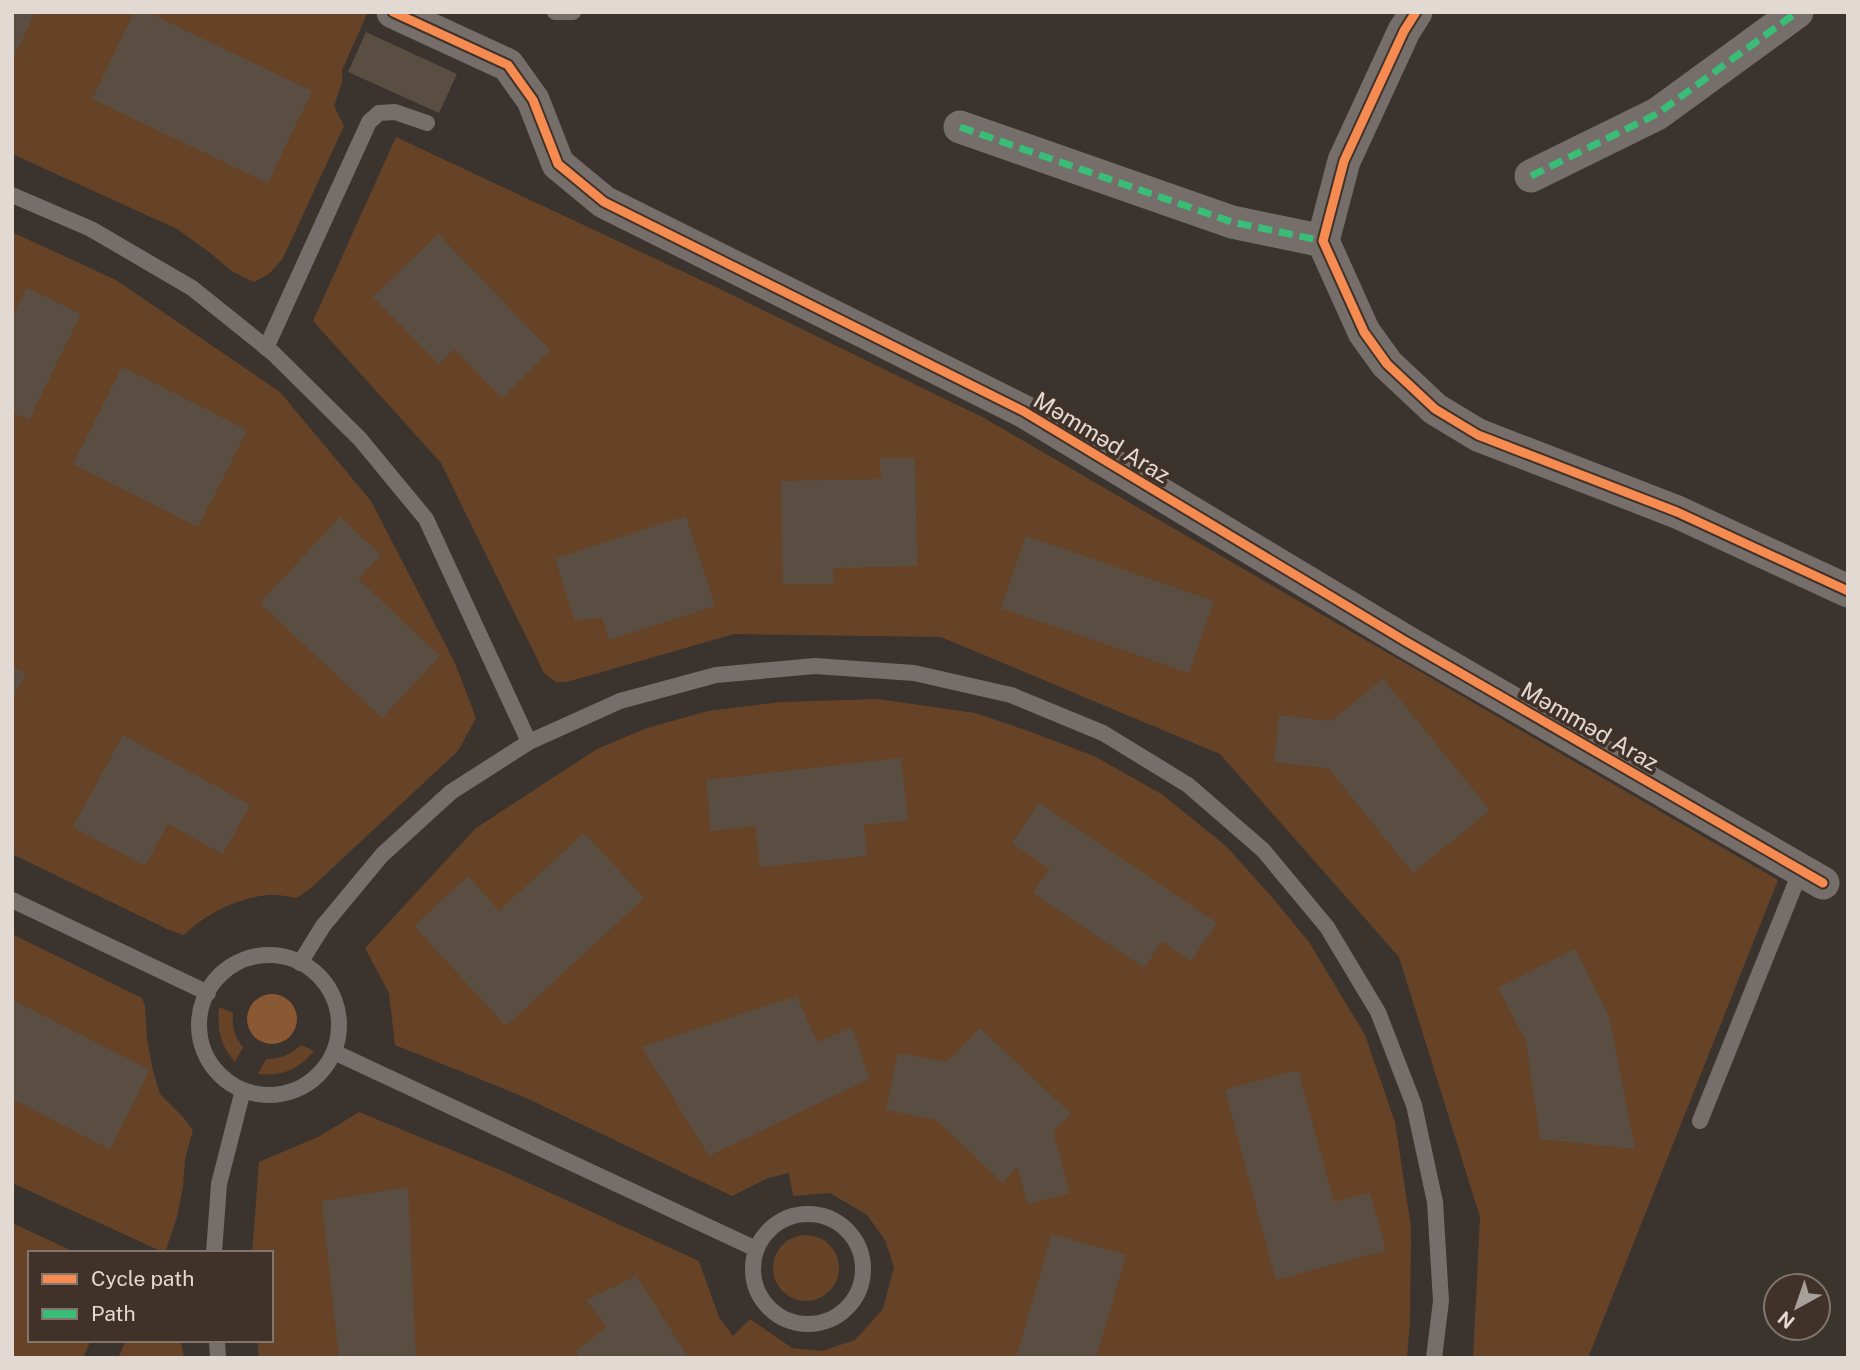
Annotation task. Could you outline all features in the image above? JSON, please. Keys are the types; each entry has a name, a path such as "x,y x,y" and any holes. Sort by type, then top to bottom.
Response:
{"street":[{"name":"Məmməd Araz","path":"393,12 508,65 533,100 558,164 604,202 1023,411 1405,641 1812,877"},
{"path":"1416,12 1404,31 1344,161 1323,240 1364,332 1387,363 1435,409 1478,435 1676,512 1848,591"},
{"path":"1531,176 1657,114 1797,12"},
{"path":"960,127 1232,222 1323,240"}],"lane":[{"path":"555,12 573,12"},
{"path":"266,348 369,121 380,113 395,112 427,123"},
{"path":"12,195 91,229 192,288 266,348 360,439 426,519 529,741"},
{"path":"300,963 323,926 382,855 451,792 529,741 620,701 716,676 815,666 914,673 1011,695 1103,733 1188,785 1263,850 1327,927 1378,1012 1414,1105 1435,1202 1441,1301 1434,1358"},
{"path":"1700,1121 1812,877"},
{"path":"12,900 208,993"},
{"path":"277,955 300,963 325,982 335,999 339,1019 338,1040 331,1059 319,1076 302,1087 283,1094 263,1095 243,1090 225,1080 204,1051 200,1016 204,998 226,970 241,961 258,956 277,955"},
{"path":"334,1052 756,1249"},
{"path":"214,1251 219,1184 243,1090"},
{"path":"808,1213 823,1215 841,1224 851,1234 861,1252 864,1267 861,1287 852,1304 837,1317 822,1323 802,1325 784,1320 771,1311 759,1296 752,1273 756,1249 773,1225 789,1217 808,1213"}],"shaded area":[{"path":"12,12 368,12 342,70 342,83 334,106 344,126 283,258 269,274 254,282 233,272 177,229 12,154"},
{"path":"396,137 722,290 984,418 1778,880 1588,1358 1473,1358 1480,1217 1399,957 1220,754 941,637 734,634 567,682 556,682 544,673 441,463 313,321"},
{"path":"12,232 116,280 280,392 371,501 455,663 476,718 458,751 297,898 272,895 246,899 212,914 184,935 12,854"},
{"path":"878,699 975,713 1096,757 1163,795 1227,847 1309,942 1365,1035 1395,1122 1411,1227 1407,1358 259,1358 257,1342 273,1342 273,1251 252,1251 259,1162 320,1136 359,1112 505,1172 699,1261 719,1317 733,1336 750,1319 792,1348 822,1351 855,1340 883,1309 894,1267 885,1240 867,1215 830,1193 793,1196 789,1173 768,1178 732,1196 524,1097 395,1045 389,993 365,948 476,828 597,749 647,728 708,711 781,702"},
{"path":"12,934 142,998 153,1071 160,1094 193,1130 185,1159 177,1217 166,1251 12,1183"},
{"path":"272,994 290,1001 297,1019 290,1037 272,1044 254,1037 247,1019 254,1001"},
{"path":"219,1007 233,1013 234,1032 243,1047 235,1062 221,1037"},
{"path":"301,1045 314,1051 302,1063 282,1073 258,1074 266,1059 285,1056"},
{"path":"12,1223 73,1251 28,1251 28,1342 90,1342 83,1358 12,1358"},
{"path":"806,1235 819,1238 829,1245 836,1255 839,1268 836,1281 829,1291 819,1298 806,1301 793,1298 783,1291 776,1281 773,1268 776,1255 783,1245 793,1238"},
{"path":"125,1342 181,1342 184,1358 118,1358"}],"building":[{"path":"12,12 35,12 12,61"},
{"path":"134,12 147,12 312,91 268,183 92,99"},
{"path":"366,32 457,74 439,113 348,72"},
{"path":"438,234 550,350 502,398 454,349 439,364 373,297"},
{"path":"27,288 81,314 29,420 12,412 12,317"},
{"path":"122,367 247,430 198,527 73,464"},
{"path":"880,458 915,458 917,566 833,568 834,584 783,584 781,481 881,479"},
{"path":"686,516 715,606 609,640 602,618 575,620 555,559"},
{"path":"340,517 381,555 358,579 440,656 382,718 260,603"},
{"path":"1026,536 1214,601 1189,673 1001,608"},
{"path":"12,667 26,673 12,700"},
{"path":"1383,679 1490,810 1413,873 1328,768 1274,762 1279,715 1331,721"},
{"path":"123,735 250,805 223,854 168,824 145,866 73,827"},
{"path":"901,758 908,820 864,825 867,856 760,867 755,826 711,831 706,780"},
{"path":"1039,803 1217,923 1191,961 1162,941 1144,968 1033,893 1050,869 1012,843"},
{"path":"584,833 644,898 506,1026 414,926 468,876 499,911"},
{"path":"1575,949 1609,1016 1635,1149 1540,1139 1526,1041 1498,988"},
{"path":"797,996 817,1042 852,1028 869,1079 709,1156 642,1047"},
{"path":"12,1000 150,1070 110,1149 12,1099"},
{"path":"980,1028 1071,1114 1053,1132 1070,1193 1028,1204 1017,1167 1003,1183 936,1120 886,1110 898,1053 947,1062"},
{"path":"1298,1070 1334,1202 1370,1193 1386,1250 1276,1280 1225,1090"},
{"path":"408,1187 416,1358 339,1358 322,1201"},
{"path":"1052,1234 1126,1255 1096,1358 1016,1358"},
{"path":"636,1276 689,1358 580,1358 576,1351 607,1327 586,1300"}],"marked path":[{"path":"1531,176 1657,114 1797,12"},
{"path":"960,127 1232,222 1323,241"}],"cycle path":[{"path":"393,12 508,65 533,100 558,164 604,202 1023,411 1405,641 1823,883"},
{"path":"1416,12 1404,31 1344,161 1323,241 1364,332 1387,364 1435,409 1478,435 1677,512 1848,591"}]}
